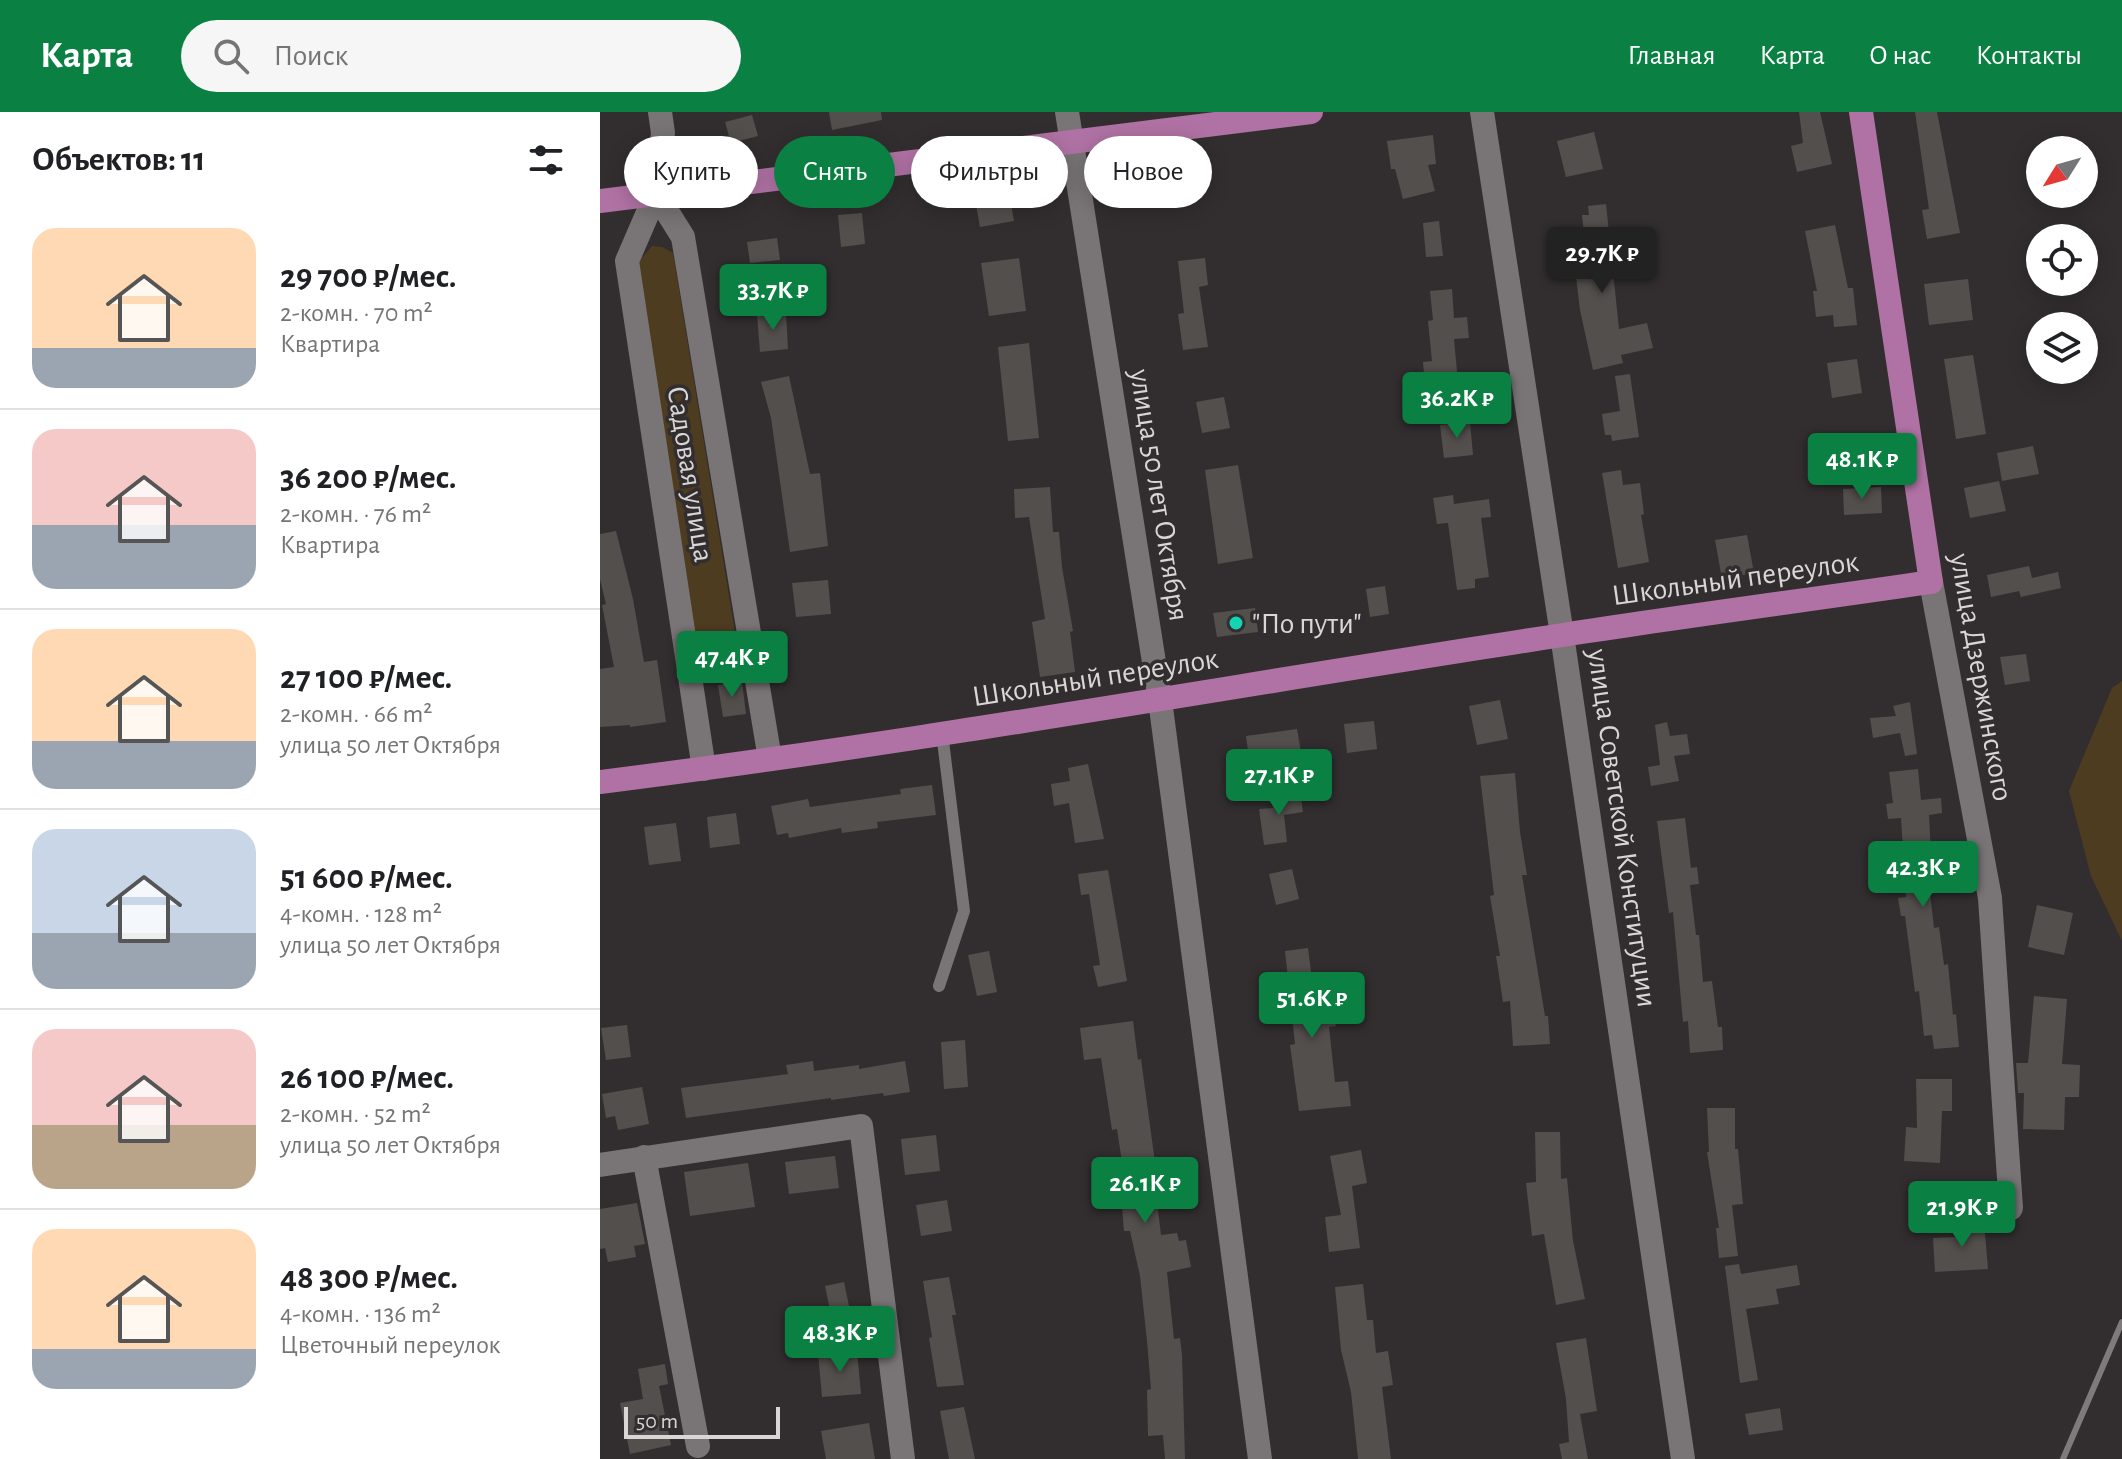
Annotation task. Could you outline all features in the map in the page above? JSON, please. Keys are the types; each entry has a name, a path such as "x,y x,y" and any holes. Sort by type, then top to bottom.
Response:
{"main road":[{"path":"758,181 1311,112"},
{"name":"улица Дзержинского","path":"1861,112 1931,582"},
{"path":"600,201 624,198"},
{"name":"Школьный переулок","path":"600,782 704,769 1562,635 1931,582"}],"street":[{"name":"Садовая улица","path":"660,112 663,136"},
{"name":"улица 50 лет Октября","path":"1067,112 1160,700 1260,1459"},
{"name":"улица Советской Конституции","path":"1482,112 1683,1459"},
{"name":"Садовая улица","path":"650,208 627,261 704,769"},
{"name":"Садовая улица","path":"665,208 683,237 770,759"},
{"name":"улица Дзержинского","path":"1931,582 1990,898 2011,1208"},
{"path":"600,1165 861,1126 903,1459"},
{"path":"644,1157 698,1446"}],"lane":[{"path":"939,986 964,911 942,733"}],"shaded area":[{"path":"652,246 673,253 737,645 717,660 707,659 697,650 636,265"},
{"path":"2122,681 2122,941 2091,876 2069,791 2112,688"}],"building":[{"path":"829,112 881,112 882,120 832,130"},
{"path":"1799,112 1820,112 1832,164 1797,172 1791,146 1803,143"},
{"path":"1915,112 1937,112 1960,233 1927,239 1922,210 1929,209"},
{"path":"752,115 758,136 729,136 725,122"},
{"path":"1594,132 1603,169 1566,177 1557,141"},
{"path":"1433,135 1436,164 1428,165 1435,191 1403,199 1395,169 1391,169 1387,141"},
{"path":"1606,204 1619,329 1647,323 1653,348 1621,355 1623,363 1593,370 1580,310 1571,235 1584,234 1582,215 1589,215 1588,206"},
{"path":"977,208 1012,208 1014,221 980,227"},
{"path":"862,213 865,244 841,247 838,215"},
{"path":"1439,221 1443,256 1426,257 1423,223"},
{"path":"1835,225 1848,288 1853,288 1857,325 1834,327 1833,315 1816,317 1813,291 1817,291 1805,231"},
{"path":"777,238 780,260 750,263 747,242"},
{"path":"1019,258 1026,311 989,316 981,263"},
{"path":"1205,258 1208,285 1199,287 1208,347 1183,350 1178,314 1184,313 1178,261"},
{"path":"1968,279 1973,320 1929,325 1924,284"},
{"path":"1452,289 1454,318 1467,317 1469,338 1454,339 1458,383 1425,385 1423,362 1432,361 1428,321 1433,320 1430,291"},
{"path":"786,313 788,349 760,352 757,315"},
{"path":"1029,343 1039,438 1008,441 998,347"},
{"path":"1973,355 1986,434 1956,439 1944,359"},
{"path":"1857,359 1862,393 1832,398 1827,363"},
{"path":"1630,374 1639,437 1612,441 1611,435 1605,435 1602,414 1620,411 1615,376"},
{"path":"789,376 810,474 820,473 828,546 790,552 771,418 761,382"},
{"path":"1224,397 1230,428 1202,433 1196,402"},
{"path":"1470,422 1473,455 1444,458 1440,425"},
{"path":"2033,446 2039,474 2002,481 1997,453"},
{"path":"1238,465 1253,558 1218,564 1205,470"},
{"path":"1621,470 1623,485 1640,483 1644,514 1641,515 1649,562 1618,568 1602,473"},
{"path":"1999,481 2006,511 1970,518 1964,488"},
{"path":"1050,487 1053,532 1059,532 1073,631 1070,632 1075,672 1040,677 1032,622 1045,619 1029,517 1015,518 1014,489"},
{"path":"1881,487 1882,513 1844,515 1843,489"},
{"path":"1453,495 1454,504 1489,499 1491,517 1481,518 1489,577 1475,579 1475,588 1457,590 1448,523 1437,524 1433,498"},
{"path":"616,531 633,599 644,662 657,660 666,722 600,727 600,669 614,667 602,605 606,604 600,579 600,534"},
{"path":"1747,535 1754,573 1722,579 1715,540"},
{"path":"2029,566 2032,578 2058,572 2061,588 2021,597 2019,591 1991,597 1987,575"},
{"path":"828,580 831,614 796,617 792,583"},
{"path":"1385,586 1389,614 1370,617 1366,589"},
{"name":"\"По пути\"","path":"1255,608 1258,632 1217,637 1213,613"},
{"path":"2026,654 2030,681 2005,685 2000,657"},
{"path":"742,682 746,714 723,717 718,685"},
{"path":"1500,700 1508,739 1477,745 1469,706"},
{"path":"1910,702 1917,754 1905,756 1900,733 1873,738 1870,718 1896,716 1893,706"},
{"path":"1374,721 1377,749 1347,753 1344,724"},
{"path":"1667,722 1670,736 1687,734 1690,754 1674,756 1679,781 1651,786 1648,767 1660,765 1655,725"},
{"path":"1297,729 1301,752 1269,756 1271,770 1251,773 1246,736"},
{"path":"1088,764 1104,839 1075,843 1069,803 1054,806 1051,784 1070,781 1068,768"},
{"path":"1918,769 1921,800 1941,798 1942,813 1929,815 1932,875 1928,875 1934,928 1939,927 1944,965 1948,964 1959,1047 1934,1049 1932,1035 1924,1036 1905,916 1901,916 1898,898 1906,897 1901,818 1888,819 1886,804 1893,803 1889,772"},
{"path":"1515,773 1527,875 1522,875 1545,1016 1548,1016 1550,1044 1513,1046 1510,1001 1503,1002 1496,956 1500,956 1490,896 1494,895 1480,776"},
{"path":"932,785 936,815 877,822 878,828 842,833 841,828 789,838 788,833 777,835 771,806 808,799 810,807 901,794 900,789"},
{"path":"1300,791 1303,812 1284,815 1287,842 1264,845 1259,809 1273,808 1271,795"},
{"path":"736,813 740,844 710,848 707,817"},
{"path":"1685,818 1691,868 1697,867 1699,884 1690,885 1703,982 1712,981 1718,1027 1722,1027 1723,1050 1690,1053 1688,1021 1683,1022 1673,912 1669,913 1657,821"},
{"path":"676,823 681,861 649,865 644,827"},
{"path":"1292,869 1299,899 1276,905 1269,874"},
{"path":"1108,870 1127,981 1098,987 1093,966 1100,965 1089,894 1081,895 1078,874"},
{"path":"2037,905 2073,913 2064,955 2028,947"},
{"path":"1308,948 1315,1003 1332,1000 1336,1026 1329,1027 1335,1082 1348,1081 1351,1106 1299,1111 1290,1045 1295,1044 1285,951"},
{"path":"989,951 997,992 977,996 968,955"},
{"path":"2034,996 2067,999 2062,1064 2080,1065 2079,1097 2065,1097 2064,1130 2023,1129 2024,1093 2018,1093 2016,1063 2028,1063"},
{"path":"1133,1021 1157,1177 1154,1177 1161,1235 1177,1233 1179,1241 1186,1240 1191,1267 1167,1272 1174,1339 1180,1338 1182,1355 1185,1459 1165,1459 1163,1435 1148,1436 1147,1390 1151,1389 1147,1341 1140,1276 1130,1231 1124,1231 1121,1195 1127,1195 1117,1129 1112,1130 1101,1058 1084,1060 1080,1028"},
{"path":"627,1025 631,1057 606,1060 601,1028"},
{"path":"965,1040 968,1087 944,1089 941,1042"},
{"path":"813,1061 814,1071 859,1065 859,1069 905,1061 910,1092 831,1098 686,1118 681,1088 788,1074 786,1065"},
{"path":"1916,1079 1952,1079 1952,1111 1942,1111 1940,1163 1904,1161 1906,1127 1917,1128"},
{"path":"642,1087 649,1124 618,1130 615,1116 606,1118 602,1094"},
{"path":"1707,1108 1735,1108 1735,1149 1738,1149 1743,1204 1732,1205 1738,1256 1719,1258 1716,1228 1719,1228 1707,1152"},
{"path":"1535,1132 1560,1132 1561,1179 1567,1178 1573,1241 1585,1299 1556,1305 1544,1234 1532,1236 1526,1183 1536,1182"},
{"path":"936,1135 940,1171 905,1175 901,1139"},
{"path":"1361,1150 1367,1183 1352,1186 1360,1248 1329,1252 1325,1217 1341,1215 1330,1156"},
{"path":"835,1156 839,1188 789,1194 785,1162"},
{"path":"748,1163 755,1207 690,1216 684,1172"},
{"path":"947,1200 952,1231 921,1236 916,1205"},
{"path":"637,1203 645,1244 634,1246 636,1257 608,1262 605,1248 600,1249 600,1209"},
{"path":"1984,1221 1988,1269 1935,1272 1933,1238 1956,1237 1955,1223"},
{"path":"1739,1264 1741,1274 1797,1265 1800,1285 1776,1289 1779,1304 1746,1309 1758,1380 1740,1383 1725,1266"},
{"path":"949,1277 964,1385 937,1387 923,1281"},
{"path":"844,1282 850,1311 831,1315 825,1286"},
{"path":"1363,1284 1367,1320 1373,1320 1376,1353 1388,1351 1393,1385 1382,1387 1391,1459 1358,1459 1351,1392 1341,1350 1335,1287"},
{"path":"1586,1338 1597,1411 1580,1414 1588,1459 1562,1459 1559,1444 1569,1442 1566,1399 1556,1343"},
{"path":"857,1350 861,1394 822,1397 818,1353"},
{"path":"665,1364 668,1384 659,1386 671,1445 630,1454 620,1403 643,1399 638,1369"},
{"path":"964,1407 975,1459 949,1459 940,1411"},
{"path":"1780,1408 1783,1430 1749,1435 1745,1414"},
{"path":"869,1423 875,1459 826,1459 821,1431"}],"railway":[{"path":"2063,1459 2122,1322"}],"place":[{"name":"\"По пути\"","path":"1236,623"}]}
